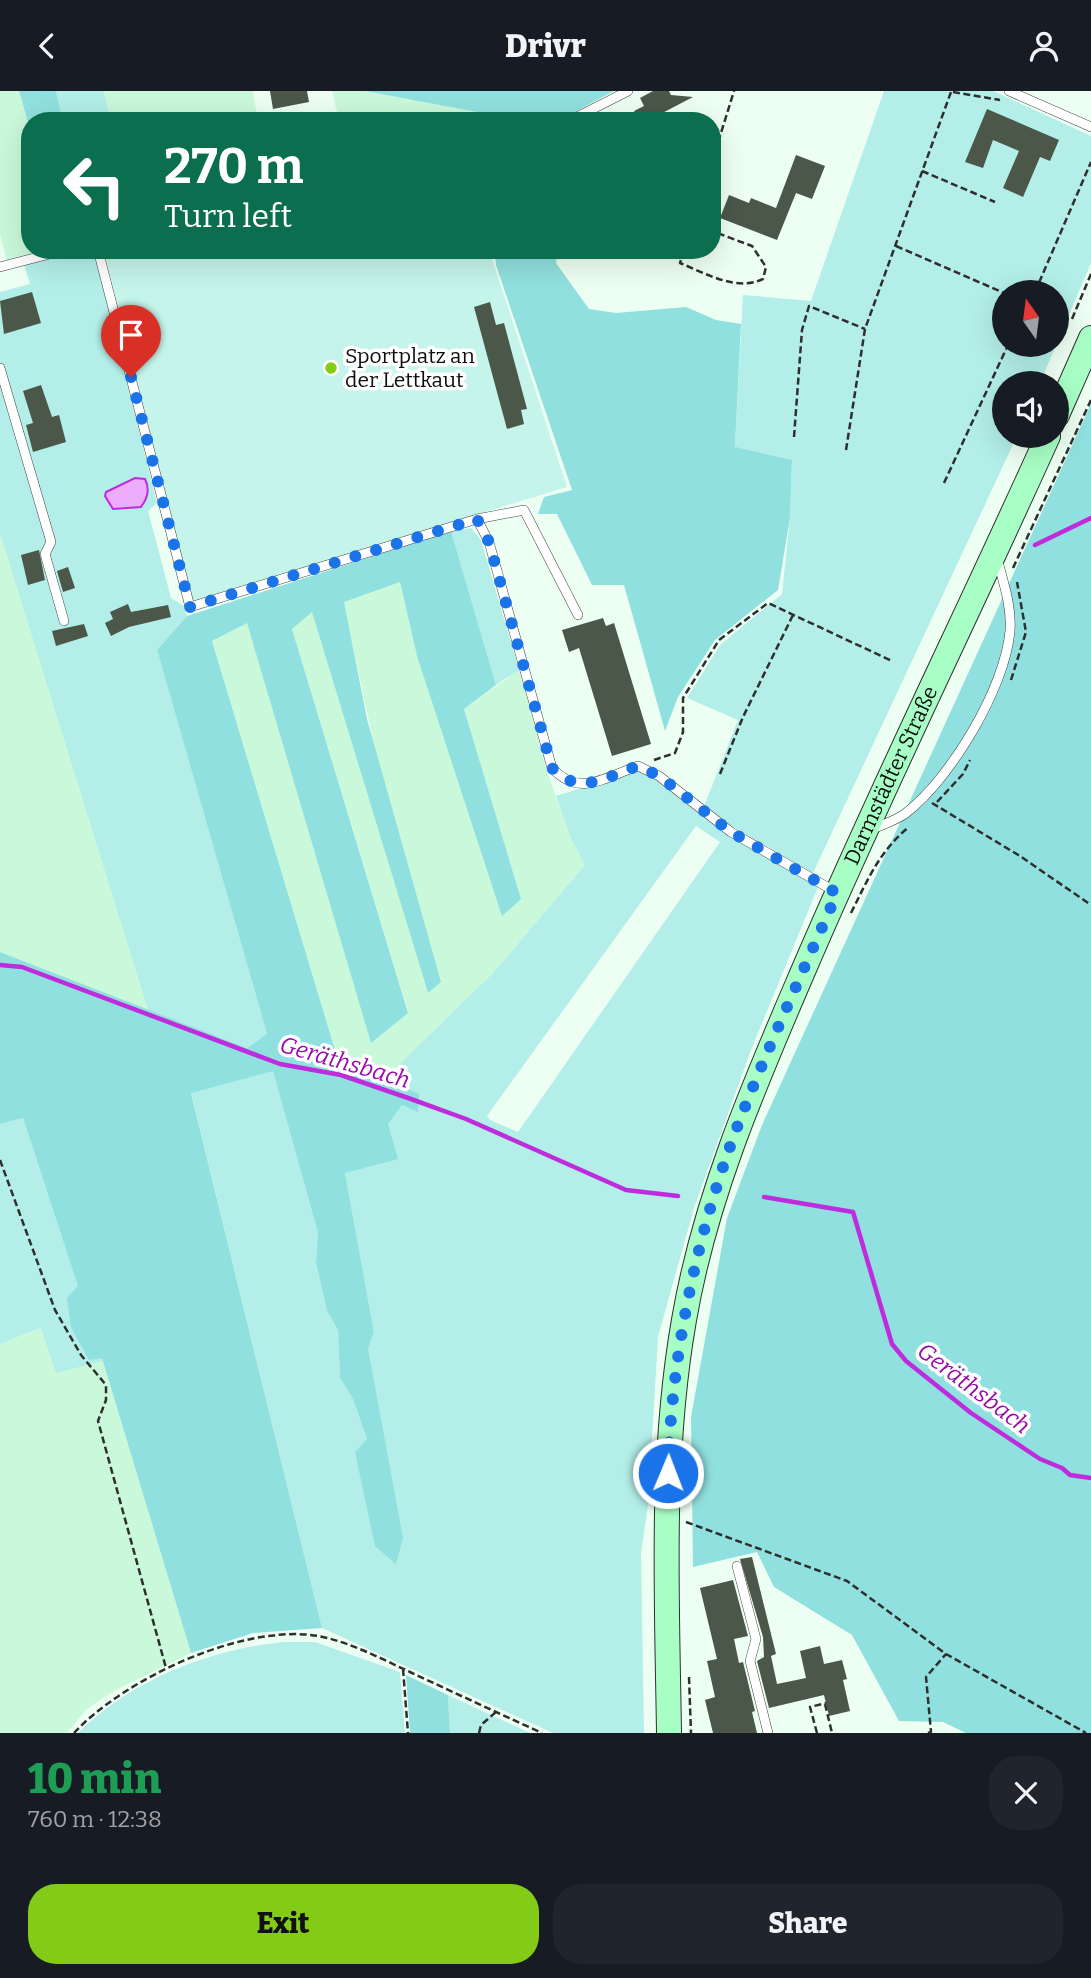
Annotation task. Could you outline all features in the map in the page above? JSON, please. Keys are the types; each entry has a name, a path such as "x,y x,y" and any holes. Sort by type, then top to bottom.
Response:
{"main road":[{"path":"1069,388 1091,338"},
{"name":"Darmstädter Straße","path":"669,1733 677,1525 669,1417 684,1317 718,1184 743,1113 837,893 1043,448"}],"lane":[{"path":"587,112 628,91"},
{"path":"1007,91 1091,127"},
{"path":"0,267 31,259"},
{"path":"100,259 190,607 477,519 523,510 578,615"},
{"path":"0,368 51,542 45,554 64,621"},
{"path":"477,519 489,542 552,768 565,782 582,785 638,766 659,776 731,832 837,893"},
{"path":"865,833 904,814 956,761 1005,663 1010,629 1007,593 995,553"},
{"path":"737,1566 756,1639 750,1661 768,1733"}],"path":[{"path":"721,133 734,91"},
{"path":"846,450 865,329 950,91 999,101 1007,91"},
{"path":"1040,280 1091,162"},
{"path":"922,171 995,202"},
{"path":"681,259 680,263 716,278 742,284 764,279 766,267 759,253 751,246 721,234"},
{"path":"895,246 992,288"},
{"path":"1072,319 1091,274"},
{"path":"794,437 802,330 808,306 865,329"},
{"path":"944,483 1002,357"},
{"path":"638,766 675,753 683,732 683,698 719,640 768,603 892,661"},
{"path":"720,774 743,717 793,615"},
{"path":"926,813 934,805 1020,856 1091,905"},
{"path":"851,914 874,865 895,837 916,821"},
{"path":"0,1160 55,1310 81,1355 106,1385 106,1399 98,1421 166,1668"},
{"path":"677,1525 846,1581 946,1654 1086,1733"},
{"path":"74,1733 95,1710 166,1668 229,1645 291,1635 318,1636 385,1659 542,1733"},
{"path":"928,1733 931,1732 926,1677 946,1654"},
{"path":"403,1669 408,1733"},
{"path":"817,1733 810,1707 825,1703 832,1733"},
{"path":"480,1733 481,1725 496,1712"}],"green space":[{"path":"0,91 19,91 25,112 21,112 21,257 7,261 0,235"},
{"path":"104,91 253,91 256,112 109,112"},
{"path":"332,91 365,91 477,112 337,112"},
{"path":"0,533 40,660 148,1010 0,952"},
{"path":"400,582 417,656 521,899 464,709 519,670 547,771 571,839 585,865 492,974 384,1079 338,1060 212,641 247,622 371,1042 408,1012 292,629 312,611 428,993 343,601"},
{"path":"42,1328 56,1372 103,1361 191,1653 114,1691 87,1709 67,1733 0,1733 0,1344"}],"shaded area":[{"path":"19,91 56,91 61,112 25,112"},
{"path":"56,91 104,91 109,112 61,112"},
{"path":"365,91 614,91 575,112 477,112"},
{"path":"884,91 993,91 1091,136 1091,263 1069,315 1069,280 992,280 992,357 1051,357 1045,371 992,371 992,448 1011,448 813,873 703,809 738,720 687,698 720,645 782,594 790,518 792,460 735,448 743,295 811,301"},
{"path":"45,259 96,259 157,503 148,511 171,598 184,606 187,616 157,650 267,1034 247,1048 148,1010 0,533 0,292 30,284 24,264"},
{"name":"Sportplatz an der Lettkaut","path":"106,259 492,259 567,487 192,601"},
{"path":"496,259 557,259 556,263 589,309 616,313 686,307 716,320 741,324 735,447 792,460 790,518 778,590 715,640 678,697 665,731 624,585 592,585 557,514 538,514 544,497 572,490"},
{"path":"1091,404 1091,1733 966,1733 943,1722 899,1721 852,1635 774,1587 757,1552 693,1567 691,1417 727,1218 762,1125"},
{"path":"135,478 145,479 148,490 141,507 113,509 105,496 106,492"},
{"path":"471,528 481,540 519,670 496,685 451,531"},
{"path":"451,531 496,685 464,709 521,899 502,916 417,656 400,582 344,602 367,719 441,982 428,993 312,612 292,629 408,1013 371,1043 247,623 212,641 338,1060 419,1094 418,1112 402,1105 388,1124 398,1159 345,1173 374,1332 368,1349 403,1538 396,1564 375,1546 355,1452 367,1439 353,1399 340,1378 338,1330 327,1311 316,1263 318,1233 273,1071 191,1093 322,1628 253,1633 191,1653 102,1358 89,1360 71,1327 67,1298 78,1286 23,1118 0,1124 0,952 247,1048 267,1034 157,650 187,616"},
{"path":"639,770 658,779 724,833 818,887 751,1050 694,1208 658,1337 648,1505 641,1553 644,1733 553,1733 322,1628 191,1092 273,1070 318,1233 316,1263 327,1311 338,1330 340,1378 353,1399 367,1439 375,1545 368,1349 374,1332 345,1173 402,1105 419,1095 384,1079 492,974 585,865 571,839 556,796","holes":["696,826 720,842 518,1132 490,1120 487,1116"]},
{"path":"23,1118 103,1361 56,1373 41,1328 0,1344 0,1124"},
{"path":"284,1642 315,1642 400,1672 405,1733 78,1733 122,1697 173,1670 228,1652"},
{"path":"406,1675 448,1695 450,1733 410,1733"},
{"path":"448,1695 530,1733 450,1733"}],"building":[{"path":"270,91 307,91 309,102 273,109"},
{"path":"653,91 669,91 671,95 693,97 664,112 634,112 644,106 640,98"},
{"path":"987,109 1059,140 1050,161 1040,157 1023,197 1003,188 1019,151 993,140 983,168 965,162"},
{"path":"796,155 825,166 812,199 796,193 777,240 721,218 729,195 749,203 751,198 776,208"},
{"path":"32,292 41,323 4,334 0,301"},
{"path":"490,302 496,325 504,323 527,409 521,410 524,424 507,429 474,307"},
{"path":"41,385 52,417 59,415 66,442 33,452 26,425 33,423 23,391"},
{"path":"39,550 45,580 28,585 21,555"},
{"path":"68,567 75,588 63,592 57,571"},
{"path":"128,604 131,612 168,605 171,617 129,627 111,636 105,623 113,619 110,612"},
{"path":"603,618 606,626 614,623 651,744 612,756 579,648 569,652 562,630"},
{"path":"84,624 88,636 56,646 52,631"},
{"path":"752,1557 776,1654 771,1656 777,1684 806,1678 800,1651 820,1646 824,1664 842,1660 847,1679 843,1680 850,1711 829,1716 824,1695 769,1708 757,1661 764,1657 763,1637 740,1559"},
{"path":"733,1580 748,1636 734,1639 739,1663 743,1662 755,1711 752,1712 757,1733 713,1733 705,1700 715,1697 707,1661 717,1659 700,1588"}],"waterway":[{"path":"1035,545 1091,518"},
{"name":"Geräthsbach","path":"0,965 22,967 280,1064 341,1075 411,1099 466,1119 626,1190 678,1196"},
{"name":"Geräthsbach","path":"764,1197 853,1212 892,1344 906,1361 971,1413 1040,1459 1062,1468 1070,1475 1091,1478"}],"place":[{"name":"Sportplatz an der Lettkaut","path":"331,368"}],"route":[{"path":"131,377 190,607 477,519 489,542 552,768 565,782 582,785 638,766 659,776 697,809 731,832 837,893 743,1113 718,1184 684,1317 669,1417 668,1473"}]}
